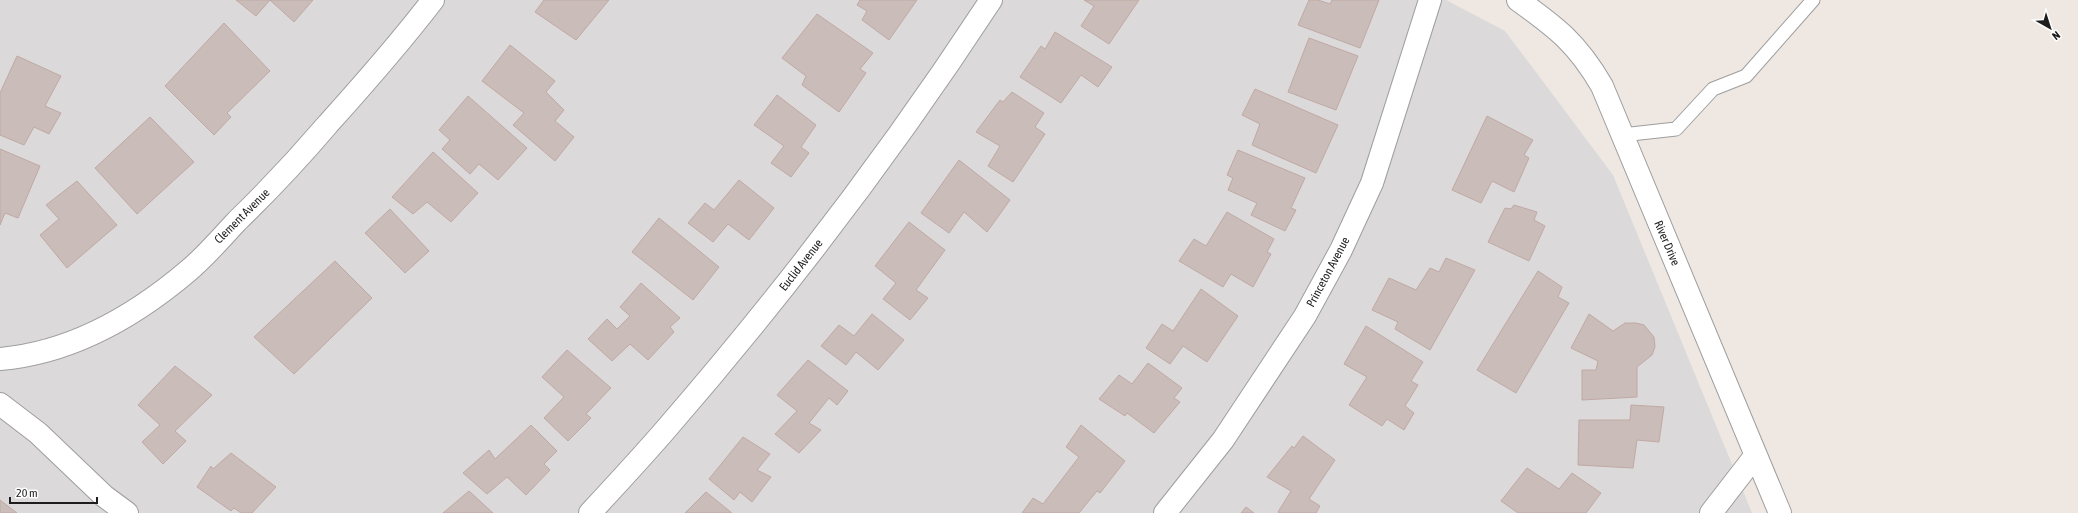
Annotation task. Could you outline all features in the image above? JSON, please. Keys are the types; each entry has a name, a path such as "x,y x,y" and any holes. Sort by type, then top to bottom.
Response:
{"street":[{"name":"Clement Avenue","path":"0,360 22,357 66,346 106,326 149,300 189,270 287,172 410,30 433,0"},
{"name":"Euclid Avenue","path":"590,513 667,429 813,252 954,56 991,0"},
{"name":"Princeton Avenue","path":"1165,513 1223,440 1305,316 1341,250 1372,183 1430,0"},
{"name":"River Drive","path":"1518,0 1554,27 1579,50 1602,86 1780,513"},
{"path":"0,404 38,433 104,496 127,513"},
{"path":"1710,513 1755,456"}],"lane":[{"path":"1622,135 1676,129 1713,89 1746,76 1813,0"}],"shaded area":[{"path":"0,0 1446,0 1505,31 1613,175 1752,513 0,513"}],"building":[{"path":"236,0 270,0 256,16"},
{"path":"270,0 313,0 294,22"},
{"path":"544,0 609,0 576,40 535,12"},
{"path":"860,0 917,0 889,40 862,20 867,11 857,5"},
{"path":"1084,0 1139,0 1109,44 1081,26 1094,6"},
{"path":"1309,0 1318,0 1330,4 1332,0 1379,0 1360,48 1298,25"},
{"path":"817,14 873,53 860,69 866,73 839,112 802,85 806,76 782,58"},
{"path":"224,23 270,71 227,113 231,117 214,135 165,86"},
{"path":"1055,32 1112,67 1098,87 1081,75 1061,103 1020,77 1041,46 1045,49"},
{"path":"1309,38 1358,56 1336,110 1288,92"},
{"path":"510,45 555,81 546,92 564,110 555,121 574,137 555,161 513,125 524,113 482,81"},
{"path":"17,56 61,76 45,106 61,113 49,134 34,127 24,145 0,135 0,93"},
{"path":"1255,89 1338,125 1316,173 1252,145 1260,124 1242,115"},
{"path":"1012,92 1044,113 1035,127 1045,134 1013,182 988,166 1000,146 976,132 1000,100 1003,102"},
{"path":"777,95 816,125 801,147 809,153 791,177 771,163 784,146 754,125"},
{"path":"468,96 527,148 498,180 479,164 470,174 442,149 450,140 439,130"},
{"path":"1487,116 1533,140 1524,155 1529,158 1514,192 1492,181 1481,203 1452,190"},
{"path":"150,117 194,162 137,214 95,168"},
{"path":"0,149 40,166 18,218 5,213 0,225"},
{"path":"1238,150 1305,178 1291,208 1296,210 1285,231 1251,215 1257,203 1228,190 1233,178 1227,175"},
{"path":"433,152 478,193 451,222 427,202 413,214 392,197"},
{"path":"959,160 1010,200 987,232 964,212 949,233 921,213"},
{"path":"739,180 774,208 749,240 728,224 713,242 688,223 705,203 714,210"},
{"path":"77,181 117,225 67,268 40,235 59,219 46,205"},
{"path":"1514,205 1537,212 1534,220 1545,226 1529,261 1488,242 1505,208 1511,209"},
{"path":"390,209 429,251 405,273 365,233"},
{"path":"1227,212 1274,239 1267,252 1271,254 1253,287 1231,274 1223,287 1179,261 1194,239 1206,246"},
{"path":"659,218 719,267 693,300 632,252"},
{"path":"909,222 945,250 916,290 928,298 910,320 883,299 896,283 875,266"},
{"path":"1446,258 1475,270 1430,350 1395,329 1398,322 1372,310 1389,278 1416,290 1430,268 1439,272"},
{"path":"335,261 372,298 294,374 254,337"},
{"path":"1538,271 1562,287 1558,297 1569,303 1516,393 1477,370"},
{"path":"641,283 680,318 670,327 674,332 648,360 630,344 612,361 588,339 607,319 617,329 630,316 620,307"},
{"path":"1201,289 1238,316 1207,362 1183,346 1170,364 1146,348 1162,324 1173,331"},
{"path":"872,314 904,340 878,370 856,352 846,365 821,346 839,325 854,336"},
{"path":"1589,314 1613,331 1625,323 1636,323 1644,325 1654,337 1655,347 1652,355 1637,367 1637,397 1582,400 1582,370 1596,370 1598,361 1571,348"},
{"path":"1366,326 1423,362 1411,381 1418,385 1405,406 1414,413 1404,430 1387,419 1382,426 1349,405 1367,377 1344,364"},
{"path":"567,350 611,388 586,414 591,418 568,441 544,418 564,397 542,377"},
{"path":"808,360 848,391 837,405 829,398 809,423 821,430 799,453 775,434 797,411 777,395"},
{"path":"1148,363 1182,388 1174,398 1180,402 1154,433 1127,413 1125,416 1099,399 1119,375 1132,384"},
{"path":"175,366 212,395 175,431 186,441 163,464 142,442 160,425 138,405"},
{"path":"1631,405 1664,407 1659,442 1637,440 1633,468 1578,465 1579,420 1630,420"},
{"path":"531,425 557,451 544,464 550,470 526,495 507,477 487,494 463,473 489,450 495,459"},
{"path":"1081,425 1125,461 1100,493 1097,491 1079,513 1022,513 1033,498 1043,504 1079,457 1066,447"},
{"path":"1303,436 1335,460 1309,499 1320,506 1316,513 1279,513 1278,512 1291,491 1267,477 1292,446 1294,448"},
{"path":"743,437 770,454 757,470 771,477 752,502 740,492 734,500 709,479"},
{"path":"231,453 276,487 252,513 241,513 234,508 231,511 197,487 211,466 213,469"},
{"path":"1527,468 1559,489 1572,473 1601,493 1586,513 1518,513 1501,501"},
{"path":"469,491 493,513 443,513"},
{"path":"706,492 732,513 685,513"},
{"path":"0,500 17,513 0,513"},
{"path":"1246,507 1254,513 1241,513"}]}
